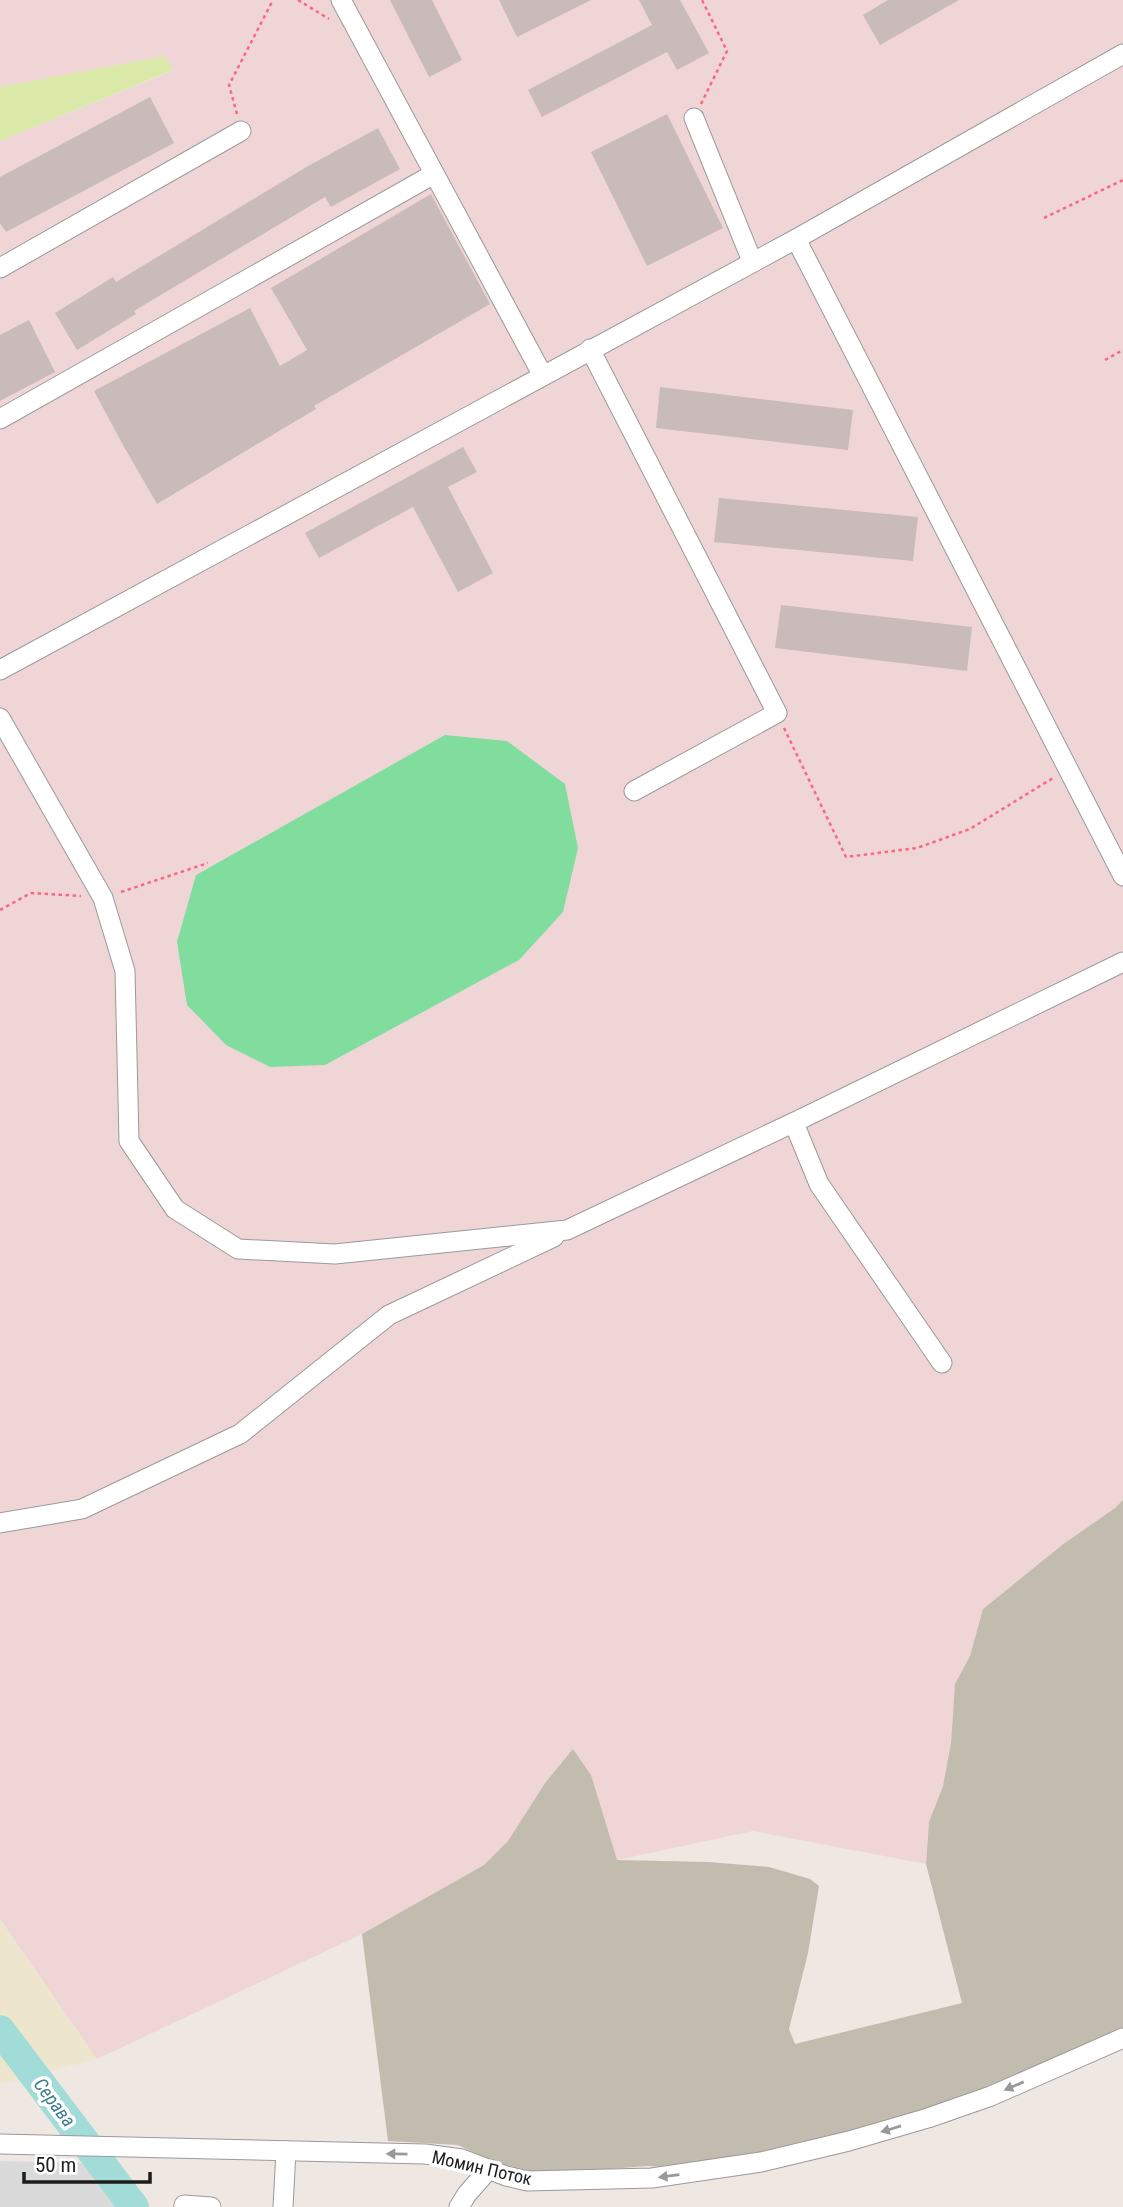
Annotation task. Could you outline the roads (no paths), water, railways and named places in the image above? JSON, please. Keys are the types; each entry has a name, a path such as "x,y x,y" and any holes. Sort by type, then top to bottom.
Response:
{"street":[{"path":"341,0 542,374"},
{"path":"0,670 542,374 796,239 1123,54"},
{"path":"694,118 752,261"},
{"path":"0,268 241,131"},
{"path":"0,419 434,174"},
{"path":"796,239 1123,877"},
{"path":"590,349 777,713 634,790"},
{"path":"0,718 103,898 125,971 129,1141 175,1209 238,1249 335,1254 567,1230"},
{"path":"0,1523 82,1509 240,1434 389,1315 794,1123 1123,962"},
{"path":"794,1123 819,1184 942,1363"},
{"name":"Момин Поток","path":"0,2144 425,2154 462,2159 527,2181 618,2181 681,2175 761,2162 826,2147 956,2108 1120,2043"},
{"path":"283,2207 286,2151"},
{"path":"459,2207 489,2169"},
{"path":"184,2205 211,2207"}],"waterway":[{"name":"Серава","path":"0,2030 134,2207"}]}
